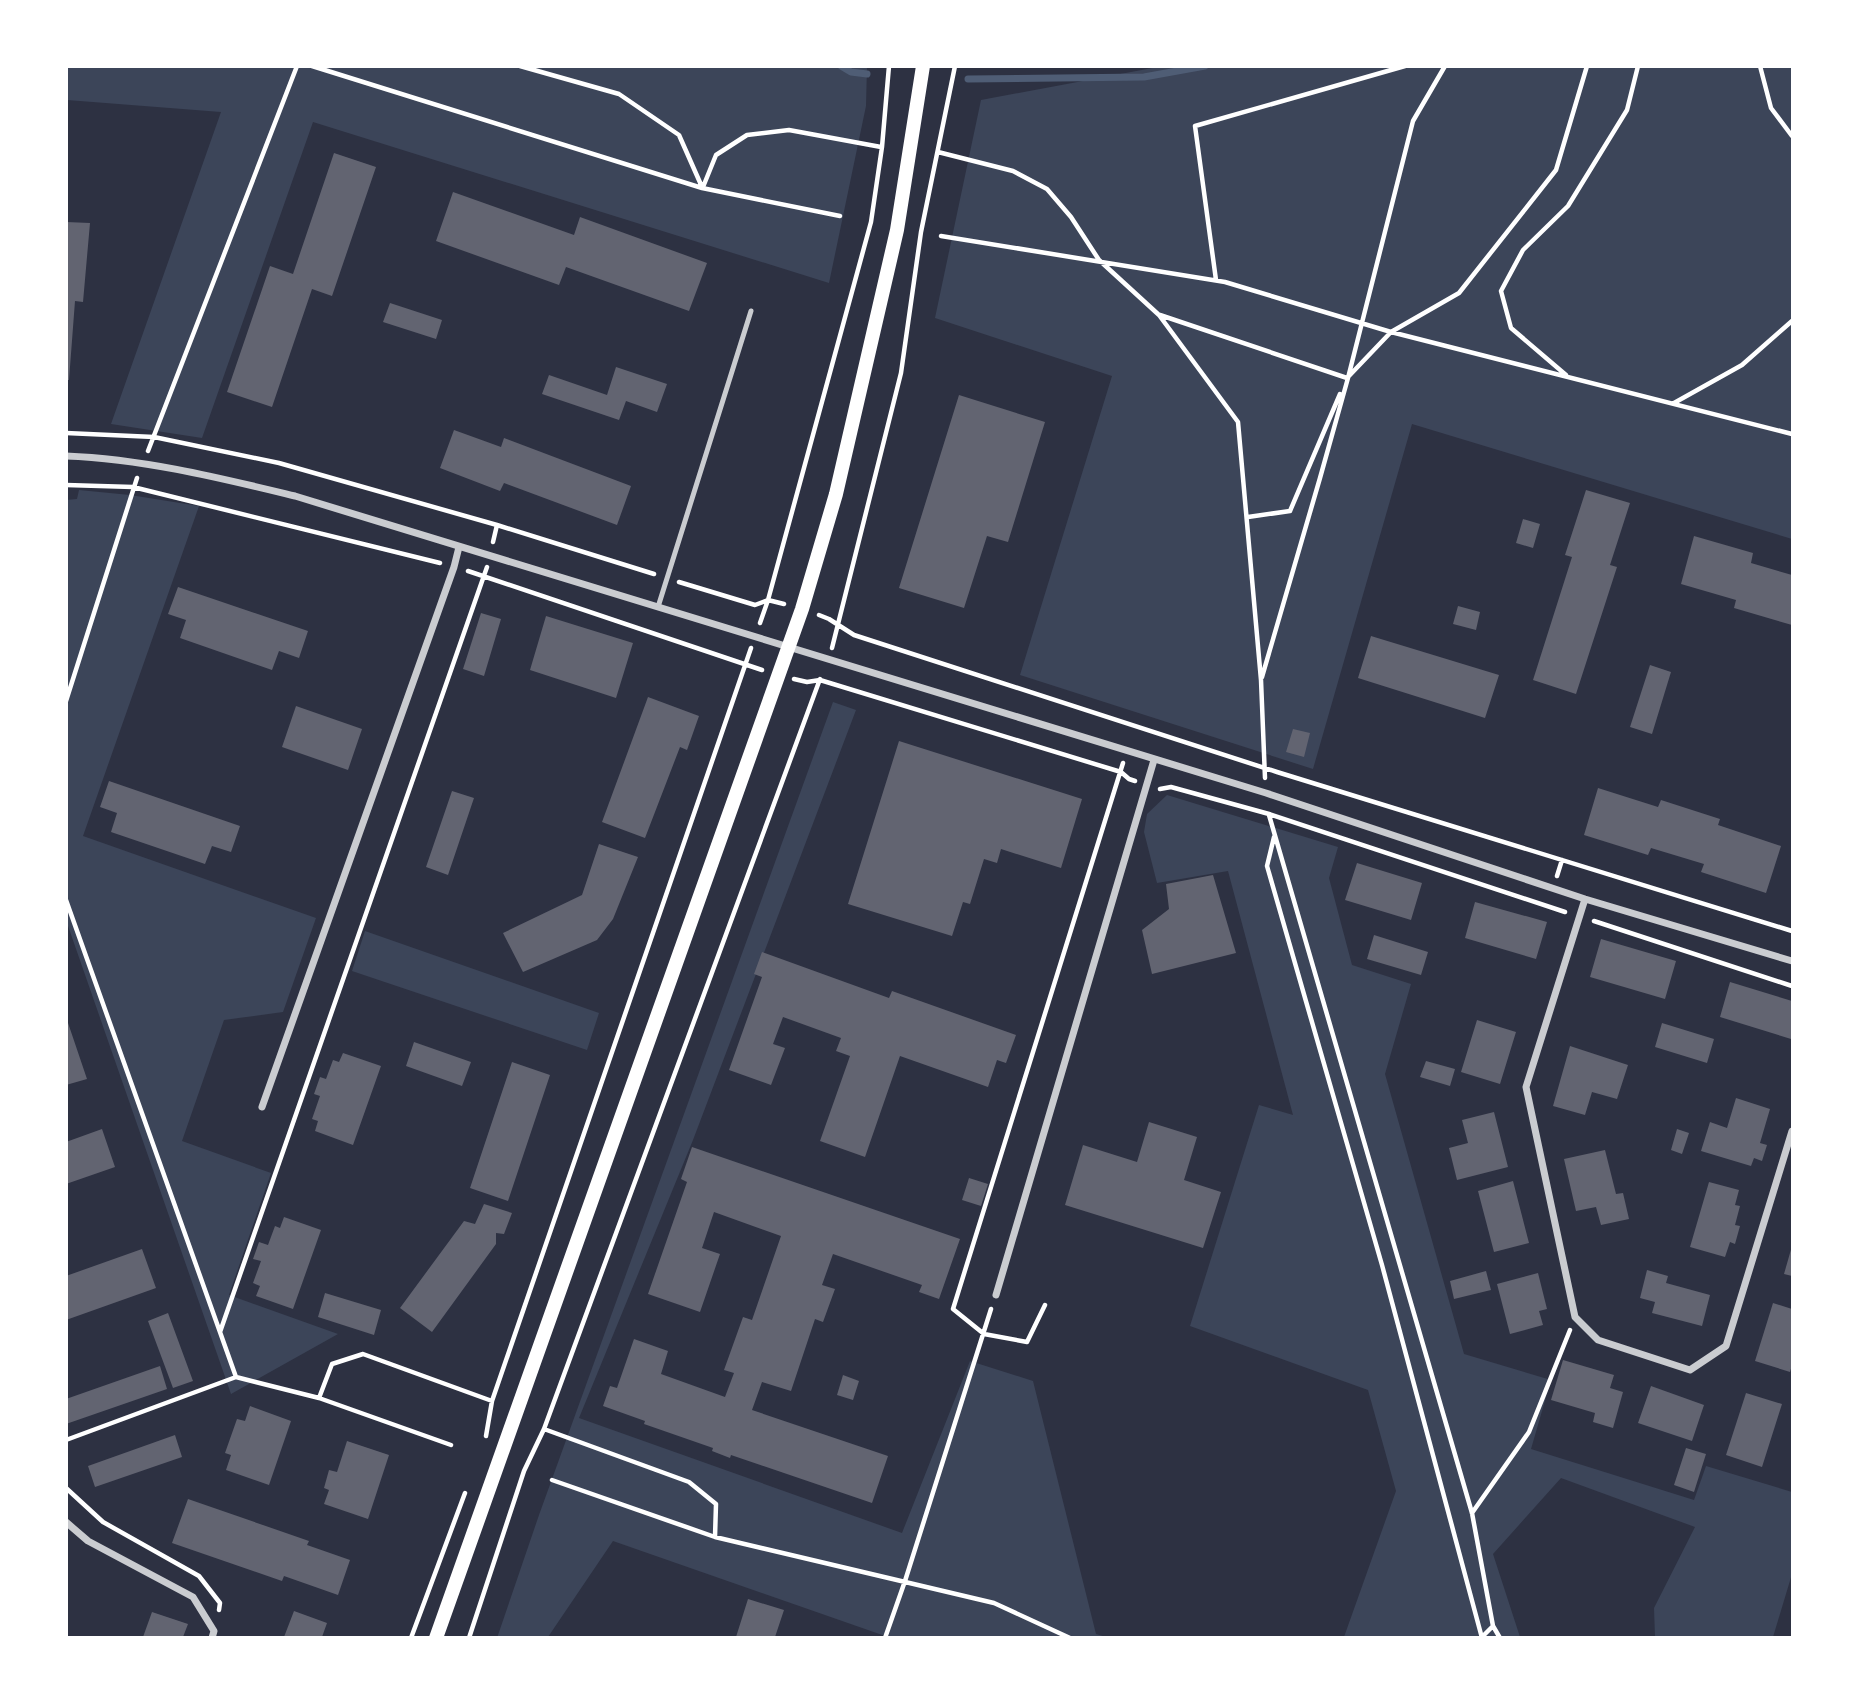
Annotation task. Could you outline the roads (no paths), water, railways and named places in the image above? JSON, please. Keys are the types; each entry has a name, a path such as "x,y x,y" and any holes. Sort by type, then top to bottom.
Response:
{"main road":[{"path":"436,1637 802,609 836,494 897,230 923,66"}],"street":[{"path":"66,456 143,463 295,496 1266,793 1585,899 1793,961"},
{"path":"262,1107 459,547"},
{"path":"996,1295 1154,760"},
{"path":"1585,899 1526,1087 1575,1317 1598,1340 1690,1370 1726,1346 1793,1131"},
{"path":"66,1522 88,1541 193,1597 213,1634"}],"lane":[{"path":"658,607 751,311"}],"waterway":[{"path":"841,66 851,72 867,74"},
{"path":"968,79 1144,77 1205,66"}]}
